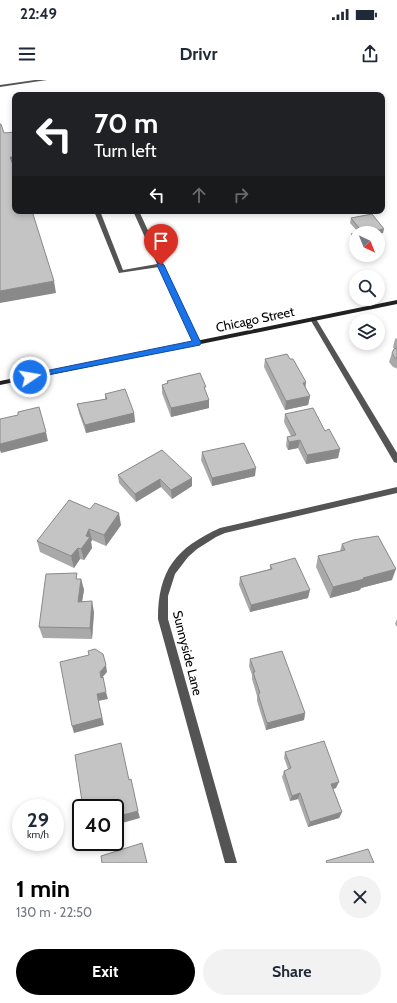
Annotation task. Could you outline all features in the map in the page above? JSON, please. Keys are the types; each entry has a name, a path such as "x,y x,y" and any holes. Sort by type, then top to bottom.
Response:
{"street":[{"path":"0,86 45,80"},
{"path":"98,214 120,272 161,265"},
{"path":"137,214 197,343"},
{"name":"Chicago Street","path":"0,383 397,302"},
{"path":"313,319 397,460"},
{"name":"Sunnyside Lane","path":"231,863 163,619 163,594 168,580 179,560 192,547 207,537 224,530 397,490"}],"building":[{"path":"1,124 4,133 12,132 12,157 10,157 12,162 12,214 33,214 54,281 0,291"},
{"path":"372,214 382,226 357,226 351,218"},
{"path":"397,348 397,359 392,353 394,349"},
{"path":"287,354 290,359 293,359 306,382 303,383 310,396 286,401 265,359"},
{"path":"200,373 206,387 204,387 209,400 171,408 162,385 168,383 167,381"},
{"path":"125,389 134,413 85,425 77,404 107,399 105,394"},
{"path":"39,407 46,432 0,444 0,419 18,415 18,412"},
{"path":"313,408 325,431 329,429 340,449 307,455 300,440 289,442 287,437 296,435 285,414"},
{"path":"244,443 256,468 212,478 202,452"},
{"path":"162,450 192,478 171,490 160,479 135,494 118,475"},
{"path":"69,500 90,509 95,503 119,513 104,535 89,529 86,536 90,537 81,549 78,548 71,556 37,541"},
{"path":"378,536 396,569 333,587 318,556 345,550 342,544 353,540"},
{"path":"295,558 310,590 251,605 240,577 272,569 270,565"},
{"path":"77,573 76,579 81,579 78,602 92,601 90,628 39,627 46,574"},
{"path":"95,649 103,654 106,665 100,672 101,678 103,677 106,692 97,694 102,718 72,726 60,662 89,655 88,651"},
{"path":"282,651 305,713 267,723 258,694 260,693 253,672 255,672 250,659"},
{"path":"324,741 339,782 331,784 342,812 310,822 300,793 292,796 284,771 291,768 285,752"},
{"path":"121,743 129,780 131,779 138,811 124,815 124,799 82,799 75,755"},
{"path":"142,843 147,863 102,863 101,856 117,851 124,851 124,849"},
{"path":"368,849 374,863 327,863 326,861"}],"route":[{"path":"30,377 197,343 161,265"}]}
